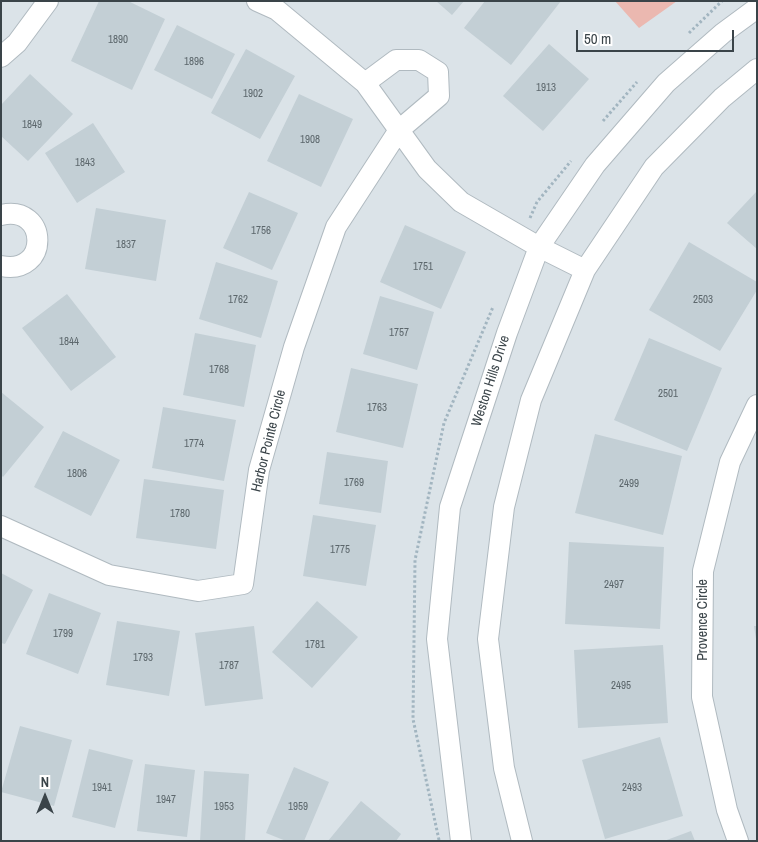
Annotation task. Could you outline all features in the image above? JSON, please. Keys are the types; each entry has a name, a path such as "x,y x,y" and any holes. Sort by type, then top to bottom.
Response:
{"street":[{"path":"1,57 18,42 48,1"},
{"path":"257,1 276,10 365,83 427,169 461,202 539,247 585,270"},
{"name":"Weston Hills Drive","path":"461,841 437,639 450,507 507,333 539,247 595,166 666,83 723,33 757,8"},
{"path":"365,83 396,60 419,60 438,72 439,96 399,130"},
{"path":"522,841 504,768 488,639 504,507 531,400 585,270 654,167 722,98 757,69"},
{"name":"Harbor Pointe Circle","path":"1,526 109,575 198,591 243,584 259,470 294,347 336,228 399,130"},
{"path":"1,215 20,215 29,220 35,229 38,239 37,250 27,262 12,268 1,266"},
{"name":"Provence Circle","path":"738,841 728,810 702,697 703,570 730,462 757,404"}],"shaded area":[{"path":"1,1 757,1 757,841 1,841"},
{"path":"615,1 677,1 639,28"}],"building":[{"path":"99,1 128,1 165,19 132,90 71,61"},
{"path":"436,1 464,1 452,15"},
{"path":"485,1 561,1 511,65 464,28"},
{"path":"177,25 235,54 212,99 154,70"},
{"path":"549,44 589,79 543,131 503,96"},
{"path":"246,49 295,76 260,139 211,113"},
{"path":"30,74 73,114 28,161 1,136 1,105"},
{"path":"299,94 353,119 321,187 267,161"},
{"path":"93,123 125,172 77,203 45,153"},
{"path":"757,191 757,249 727,223"},
{"path":"249,192 298,213 272,270 223,248"},
{"path":"96,208 166,220 156,281 85,269"},
{"path":"405,225 466,252 441,309 380,282"},
{"path":"689,242 757,282 757,290 720,351 649,310"},
{"path":"216,262 278,281 261,338 199,319"},
{"path":"67,294 116,357 71,391 22,328"},
{"path":"380,296 434,312 417,370 363,354"},
{"path":"195,333 256,345 244,407 183,395"},
{"path":"649,338 722,368 687,451 614,420"},
{"path":"351,368 418,384 403,448 336,432"},
{"path":"1,392 44,427 3,477 1,475"},
{"path":"163,407 236,420 224,481 152,468"},
{"path":"63,431 120,460 91,516 34,487"},
{"path":"595,434 682,456 663,535 575,513"},
{"path":"327,452 388,461 381,513 319,504"},
{"path":"144,479 224,490 216,549 136,538"},
{"path":"313,515 376,525 366,586 303,576"},
{"path":"569,542 664,547 660,629 565,624"},
{"path":"1,573 33,590 5,644 1,643"},
{"path":"49,593 101,613 78,674 26,654"},
{"path":"317,601 358,637 312,688 272,652"},
{"path":"117,621 180,631 169,696 106,685"},
{"path":"254,626 263,699 205,706 195,633"},
{"path":"754,626 757,626 757,639 756,639"},
{"path":"663,645 668,723 578,728 574,650"},
{"path":"20,726 72,740 54,806 1,792"},
{"path":"660,737 683,816 605,839 582,760"},
{"path":"89,749 133,760 115,828 72,817"},
{"path":"145,764 195,770 187,837 137,831"},
{"path":"294,767 329,782 304,841 286,841 266,833"},
{"path":"204,771 249,774 245,841 200,841"},
{"path":"361,801 401,834 396,841 328,841"},
{"path":"691,831 695,841 664,841"}]}
